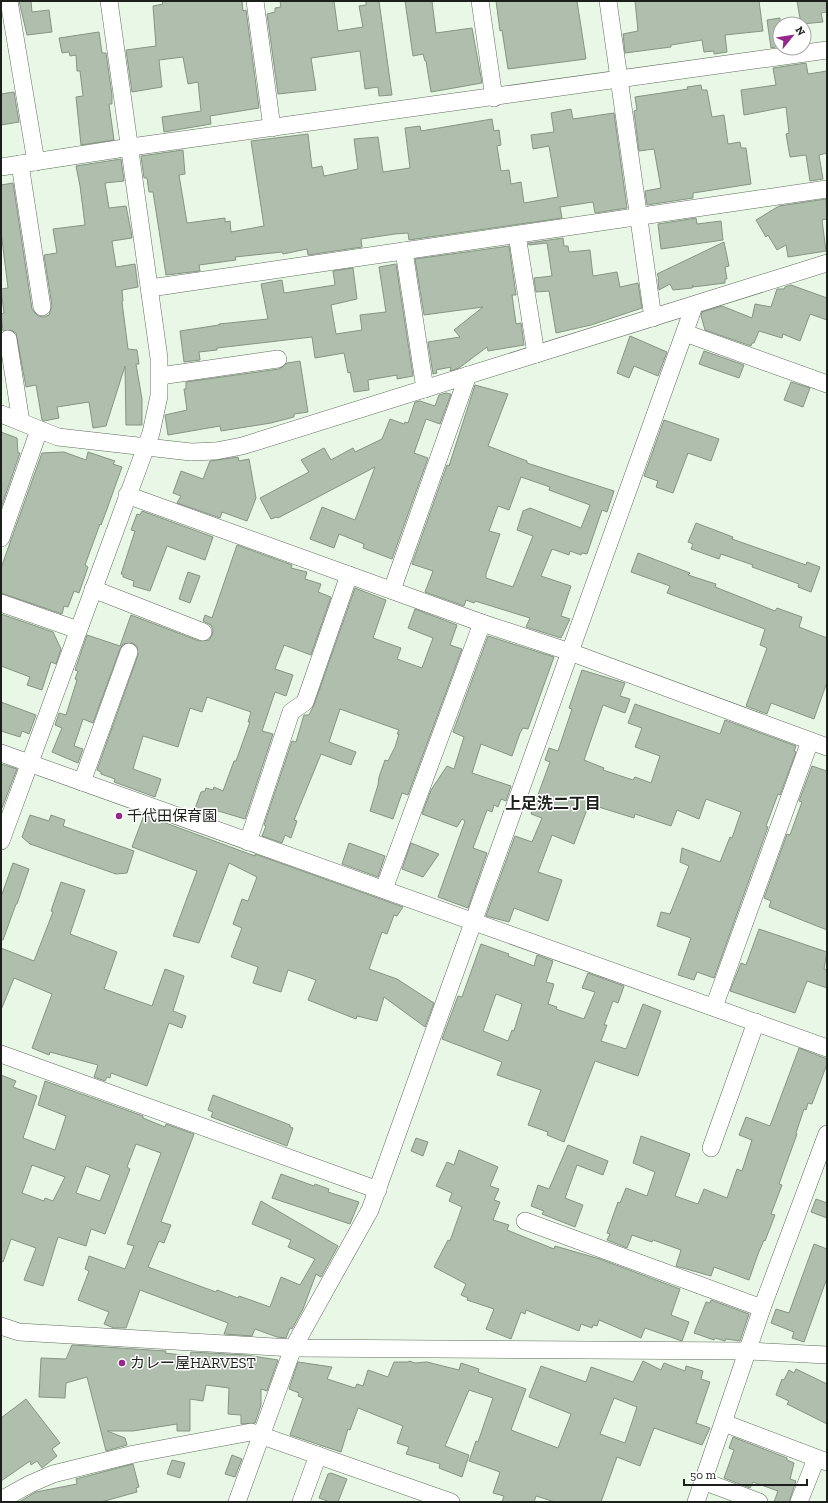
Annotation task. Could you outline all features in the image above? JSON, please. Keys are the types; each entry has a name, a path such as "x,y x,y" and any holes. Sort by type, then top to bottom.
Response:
{"street":[{"path":"9,1 28,163 42,307"},
{"path":"1,841 92,589 145,448 155,418 159,396 160,376 150,288 109,1"},
{"path":"255,1 272,128"},
{"path":"480,1 494,98"},
{"path":"608,1 653,318"},
{"path":"1,167 131,147 494,98 827,50"},
{"path":"150,288 639,218 827,189"},
{"path":"517,235 536,354"},
{"path":"404,251 425,389"},
{"path":"1,414 58,437 145,448 191,452 216,451 242,446 694,306 827,263"},
{"path":"237,1502 293,1348 370,1210 378,1190 472,922 694,306"},
{"path":"685,333 827,384"},
{"path":"8,339 21,422"},
{"path":"160,376 278,359"},
{"path":"392,590 468,376"},
{"path":"1,538 39,430"},
{"path":"127,495 482,623 570,652 827,747"},
{"path":"248,842 291,712 305,702 349,575"},
{"path":"92,589 203,632"},
{"path":"1,603 78,630"},
{"path":"384,889 482,623"},
{"path":"82,782 129,652"},
{"path":"714,1007 810,741"},
{"path":"1,753 827,1048"},
{"path":"711,1148 756,1022"},
{"path":"1,1054 378,1190"},
{"path":"696,1502 762,1308 827,1134"},
{"path":"525,1222 762,1308"},
{"path":"1,1326 19,1332 293,1348 748,1351 827,1356"},
{"path":"724,1423 822,1461 799,1502"},
{"path":"1,1500 30,1484 53,1474 134,1454 251,1432 451,1502"},
{"path":"301,1502 318,1455"},
{"path":"703,1481 759,1502"}],"building":[{"path":"19,1 31,1 32,12 49,10 52,32 27,35"},
{"path":"162,1 242,1 243,11 246,10 259,108 210,116 211,124 164,132 162,117 201,111 198,82 188,84 183,57 159,60 162,87 132,92 126,50 156,46 153,6 163,4"},
{"path":"280,1 334,1 338,31 363,27 359,6 366,5 366,1 379,1 392,95 379,96 378,87 365,89 360,51 311,58 316,90 278,94 267,14 275,12 275,8 281,7"},
{"path":"405,1 432,1 436,33 472,28 482,83 431,92 426,61 423,54 413,56"},
{"path":"496,1 577,1 586,59 508,69 502,30 500,31"},
{"path":"635,1 759,1 763,31 725,35 727,52 714,54 714,51 704,52 702,40 671,45 671,47 625,53 623,34 638,31"},
{"path":"797,1 827,1 827,12 821,13 823,22 812,23 812,16 800,16"},
{"path":"772,19 771,48 767,20"},
{"path":"99,32 102,53 106,53 112,95 112,104 109,104 114,140 81,145 76,97 83,96 80,71 77,71 76,55 70,56 69,52 62,53 59,38"},
{"path":"806,63 808,74 827,71 827,153 819,155 823,179 810,181 806,155 790,157 786,134 789,133 786,107 744,115 741,90 776,85 773,68"},
{"path":"701,85 702,90 707,90 712,117 724,115 728,144 740,142 741,148 746,148 751,184 693,193 693,198 647,205 645,191 661,188 654,149 639,151 634,111 637,110 635,97 688,89 687,87"},
{"path":"14,92 19,122 1,125 1,94"},
{"path":"571,109 573,119 614,113 627,208 595,213 593,202 560,207 562,218 409,240 408,233 395,234 361,239 362,247 308,255 307,249 283,254 282,252 235,257 236,260 199,265 200,271 166,275 153,192 149,192 147,178 144,178 141,156 183,150 185,174 179,175 187,223 225,218 225,222 230,221 231,232 264,226 251,141 308,134 312,168 322,166 324,176 358,169 354,139 378,137 383,172 410,168 405,128 420,126 421,131 492,119 494,131 499,130 501,145 497,146 501,171 509,170 511,184 521,182 524,203 558,197 549,146 533,149 531,135 554,132 551,113"},
{"path":"121,159 124,181 105,183 109,208 126,206 131,231 132,238 112,241 116,267 135,264 138,287 122,290 122,302 128,349 137,350 139,364 136,364 142,399 142,425 126,425 125,366 106,426 93,428 89,402 57,407 59,418 44,421 42,420 36,385 26,387 16,333 11,330 3,331 1,314 4,313 1,289 8,288 1,232 1,185 13,183 32,309 38,316 44,317 49,315 52,306 44,255 57,253 53,229 85,225 76,166"},
{"path":"826,199 827,219 822,220 826,251 788,257 786,245 777,250 768,235 766,237 756,220 779,206"},
{"path":"696,218 697,224 721,221 723,240 661,249 658,224"},
{"path":"563,238 564,246 568,246 569,252 590,250 593,276 617,272 620,287 638,283 642,308 591,325 556,333 549,291 536,292 534,278 552,276 547,243 529,245 528,243"},
{"path":"724,242 729,266 725,267 727,279 725,279 725,283 693,287 693,285 692,288 673,290 670,284 659,290 659,279 657,274"},
{"path":"509,246 516,295 512,295 516,324 521,323 524,345 488,351 487,347 459,368 450,371 451,367 436,370 437,373 433,374 428,342 460,337 454,330 483,307 424,315 415,259"},
{"path":"396,264 413,376 397,379 397,375 368,380 369,390 354,392 344,353 315,358 312,337 217,348 217,350 199,352 200,360 184,362 180,331 219,324 268,319 261,284 282,280 284,293 335,285 333,271 353,268 357,299 331,305 336,334 362,330 360,315 386,312 379,267"},
{"path":"791,285 827,298 827,320 810,314 800,341 783,334 782,338 759,331 754,343 752,343 751,346 705,330 701,316 702,312 722,306 752,318 755,304 771,307 777,289 784,289 785,287"},
{"path":"630,336 667,352 658,376 634,366 629,378 617,373"},
{"path":"704,351 744,365 739,378 699,364"},
{"path":"300,361 308,412 294,414 294,417 271,423 221,431 220,426 168,435 165,415 187,410 184,389 186,389 186,382 279,369 287,363"},
{"path":"791,382 810,388 803,407 784,400"},
{"path":"475,385 508,394 488,446 527,461 527,463 614,491 607,512 602,510 587,554 582,553 581,555 570,551 569,555 552,549 541,576 571,586 561,616 570,619 561,638 526,627 530,618 475,601 474,603 466,600 464,606 425,592 433,571 412,564 447,465 449,466","holes":["521,477 550,487 549,490 590,505 581,528 530,508 523,511 517,530 533,536 513,587 486,578 486,574 500,534 489,531 498,506 509,510"]},
{"path":"446,393 451,394 440,424 426,419 414,453 428,458 392,559 363,548 364,544 339,534 334,548 310,539 322,507 355,520 375,467 278,518 271,519 260,498 309,472 301,460 324,448 331,460 353,448 355,452 382,439 390,419 404,424 405,422 408,423 415,402 420,401 435,406 439,395"},
{"path":"664,420 719,439 711,461 688,453 673,493 656,487 658,481 644,476"},
{"path":"1,432 17,438 18,453 20,453 1,508"},
{"path":"64,452 86,460 88,452 115,461 113,464 122,467 85,565 88,567 79,593 74,591 68,607 64,606 62,614 1,593 1,568 42,453"},
{"path":"238,457 239,461 249,459 256,498 247,521 222,512 220,518 177,503 181,496 173,493 181,471 203,479 210,461"},
{"path":"142,511 213,537 205,560 167,546 150,591 133,586 134,581 123,577 123,574 121,574 135,531 131,530 137,514 140,515"},
{"path":"696,523 733,537 732,539 806,565 807,562 820,567 811,592 798,587 799,584 752,567 753,565 721,554 719,559 691,549 693,544 688,542"},
{"path":"237,545 292,565 291,568 307,572 305,579 321,584 318,592 331,597 311,655 284,645 275,669 293,675 286,696 275,692 262,731 273,734 245,819 215,810 212,818 194,811 201,792 205,791 206,788 213,790 214,787 223,791 250,722 248,722 251,712 207,697 202,712 190,708 178,747 143,736 133,769 161,779 155,797 114,782 115,779 101,774 101,772 97,770 138,655 137,646 132,643 123,644 120,649 93,723 83,719 74,746 83,749 78,763 52,752 62,728 55,725 59,713 66,715 77,680 75,679 78,671 75,670 87,635 120,646 131,615 199,641 209,640 213,630 211,625 203,621 205,615 212,618"},
{"path":"638,553 690,573 688,575 716,584 715,587 775,611 777,608 802,617 799,627 827,638 827,682 814,719 771,703 767,714 746,706 767,648 760,645 765,629 667,593 670,586 631,572"},
{"path":"188,572 200,576 190,603 179,599"},
{"path":"355,588 386,600 373,638 401,648 397,659 422,668 433,638 408,628 415,609 457,625 450,645 462,649 408,795 402,793 393,819 370,811 385,760 388,761 395,747 399,730 340,709 329,742 356,752 351,765 321,754 294,820 297,821 291,838 285,835 282,843 262,836 266,826 264,825 292,741 296,742 304,715 309,715 314,705"},
{"path":"1,614 53,632 61,649 56,664 51,662 42,690 27,685 30,677 1,666"},
{"path":"488,636 554,657 528,729 523,728 520,733 512,756 481,744 472,773 511,786 506,801 501,799 498,807 494,805 492,812 487,810 473,848 487,853 468,908 438,897 465,821 462,819 457,827 422,814 431,790 447,766 454,769 464,737 453,732"},
{"path":"582,670 625,683 620,696 630,699 625,713 603,705 584,760 604,768 603,770 633,780 635,777 651,783 660,756 635,747 642,728 628,723 635,704 720,734 725,720 796,746 794,751 796,752 780,795 778,794 766,826 768,827 714,978 697,972 694,980 678,975 691,938 657,926 661,912 670,914 689,866 680,862 682,848 720,862 730,837 732,838 741,812 706,799 699,819 677,810 671,826 635,814 634,818 589,804 574,844 552,835 538,872 562,880 548,921 514,908 509,922 486,916 515,836 532,842 542,818 531,814 550,762 545,760 549,748 558,751 572,709 569,708"},
{"path":"1,702 36,715 29,734 22,731 20,737 1,731"},
{"path":"1,764 17,769 2,808 1,808"},
{"path":"812,766 827,771 827,930 769,907 771,901 764,898 787,834 790,835 802,802 799,801"},
{"path":"30,815 49,821 51,815 65,820 63,826 134,851 127,873 116,874 30,844 22,837"},
{"path":"144,815 255,856 255,854 403,907 397,916 394,915 387,934 382,932 369,969 397,979 434,1003 425,1027 384,997 377,1021 357,1016 356,1019 308,1000 316,980 288,970 281,992 253,983 258,967 231,957 242,928 233,924 242,899 248,901 257,877 229,863 199,943 173,936 197,871 132,847"},
{"path":"349,843 385,856 378,877 342,864"},
{"path":"411,843 439,854 423,877 402,869"},
{"path":"13,863 29,869 3,940 1,940 1,897"},
{"path":"61,882 85,890 70,934 117,952 104,989 152,1006 165,969 184,976 173,1011 186,1016 182,1028 169,1023 147,1086 111,1073 110,1078 107,1077 105,1081 94,1077 98,1065 50,1052 49,1055 32,1048 52,994 14,978 1,1010 1,948 34,961 53,912 51,911"},
{"path":"759,929 827,952 824,969 827,970 827,988 807,981 795,1013 730,991 741,963 746,965"},
{"path":"481,944 509,954 508,956 534,966 537,955 553,961 546,982 554,984 548,1004 557,1007 556,1009 584,1019 595,992 582,988 588,973 624,986 618,1003 613,1001 604,1025 607,1025 601,1041 626,1049 643,1004 661,1011 638,1076 595,1061 564,1142 547,1135 548,1132 528,1125 541,1090 497,1075 502,1062 442,1039 458,996 462,997","holes":["496,994 522,1004 514,1031 512,1030 508,1041 483,1031"]},
{"path":"799,1048 827,1059 827,1064 812,1104 808,1103 806,1110 804,1109 796,1133 797,1134 779,1184 782,1185 771,1214 775,1215 765,1241 764,1240 758,1254 749,1280 714,1267 711,1276 676,1266 681,1250 653,1240 652,1242 632,1235 627,1248 607,1240 610,1234 607,1233 618,1202 620,1203 626,1188 647,1196 655,1172 633,1163 641,1136 690,1154 675,1196 698,1204 704,1189 727,1198 737,1169 742,1171 752,1140 739,1135 746,1117 770,1126"},
{"path":"1,1075 16,1081 13,1087 37,1096 23,1138 55,1150 66,1116 38,1105 45,1081 143,1116 143,1118 165,1127 166,1124 194,1134 161,1222 171,1225 164,1243 159,1241 148,1267 216,1292 217,1290 238,1298 239,1296 270,1307 281,1277 300,1285 315,1259 288,1247 291,1240 252,1224 261,1201 338,1246 321,1277 316,1274 303,1309 292,1329 290,1328 286,1338 277,1337 255,1329 252,1336 224,1334 228,1323 140,1290 126,1328 114,1328 104,1324 109,1312 78,1300 89,1271 85,1269 89,1256 125,1269 134,1246 127,1244 161,1153 136,1144 127,1167 130,1169 105,1234 91,1229 86,1246 58,1237 43,1286 24,1280 36,1248 11,1239 3,1262 1,1261","holes":["32,1165 65,1177 53,1201 45,1198 44,1201 22,1193","86,1166 110,1175 100,1201 76,1193"]},
{"path":"213,1095 290,1125 290,1127 293,1128 287,1146 211,1117 213,1112 208,1110"},
{"path":"416,1138 428,1142 423,1156 411,1151"},
{"path":"568,1145 608,1161 603,1175 577,1165 565,1198 583,1205 575,1227 542,1214 544,1211 531,1206 538,1185 549,1189"},
{"path":"459,1150 498,1167 490,1186 499,1189 494,1200 500,1202 493,1220 509,1225 507,1230 554,1249 555,1246 600,1259 680,1289 671,1315 689,1322 682,1341 645,1328 641,1338 599,1320 597,1326 593,1325 592,1328 581,1324 579,1331 526,1310 525,1314 521,1312 511,1339 486,1329 494,1309 467,1300 468,1298 461,1295 466,1284 434,1267 448,1240 450,1241 462,1207 449,1201 452,1193 436,1186 447,1162 454,1165"},
{"path":"281,1174 314,1186 315,1184 329,1189 328,1192 359,1202 350,1224 272,1198"},
{"path":"816,1199 827,1203 827,1218 811,1212"},
{"path":"814,1244 827,1249 827,1278 804,1342 792,1338 794,1332 771,1323 776,1309 789,1313"},
{"path":"711,1300 749,1314 740,1341 726,1339 725,1341 715,1338 714,1340 694,1333 706,1302 710,1303"},
{"path":"72,1345 166,1351 165,1353 190,1356 191,1352 246,1355 278,1360 267,1391 261,1389 261,1405 255,1423 241,1424 241,1415 228,1414 229,1388 206,1385 203,1401 190,1399 190,1431 177,1431 177,1424 133,1431 107,1431 125,1438 127,1445 106,1451 87,1377 66,1383 65,1398 39,1397 41,1358 66,1359"},
{"path":"643,1361 661,1370 664,1363 685,1371 686,1366 703,1371 701,1379 710,1382 696,1423 710,1428 702,1445 654,1428 640,1466 617,1457 601,1502 555,1502 536,1496 534,1502 502,1502 504,1496 493,1493 500,1472 469,1461 476,1441 478,1442 493,1398 469,1390 445,1446 469,1455 462,1477 439,1468 440,1464 406,1454 409,1447 397,1443 403,1426 358,1408 350,1430 348,1429 341,1452 290,1435 303,1398 298,1396 299,1393 289,1389 298,1362 332,1367 327,1379 355,1388 357,1384 363,1386 368,1370 388,1377 394,1362 427,1362 459,1370 461,1363 479,1369 478,1372 526,1389 511,1430 558,1448 571,1414 529,1397 541,1366 586,1382 591,1367 633,1382","holes":["614,1398 637,1407 625,1443 600,1434"]},
{"path":"796,1369 827,1384 827,1424 787,1404 789,1401 776,1395 782,1379 784,1380 789,1370 794,1373"},
{"path":"26,1399 60,1443 52,1449 57,1456 42,1468 37,1461 31,1465 30,1461 1,1481 1,1418"},
{"path":"733,1437 787,1458 787,1460 794,1463 790,1479 796,1481 789,1502 774,1502 778,1491 753,1482 750,1488 724,1478 734,1450 729,1448"},
{"path":"232,1455 242,1459 235,1477 225,1474"},
{"path":"172,1460 185,1463 180,1478 167,1474"},
{"path":"133,1464 139,1487 136,1488 137,1492 101,1502 19,1502 36,1492 77,1484 76,1479"},
{"path":"331,1473 347,1479 338,1502 330,1502 319,1498 328,1474"}],"place":[{"name":"千代田保育園","path":"119,816"},
{"name":"カレー屋HARVEST","path":"122,1363"}],"district":[{"name":"上足洗二丁目","path":"553,803"}]}
